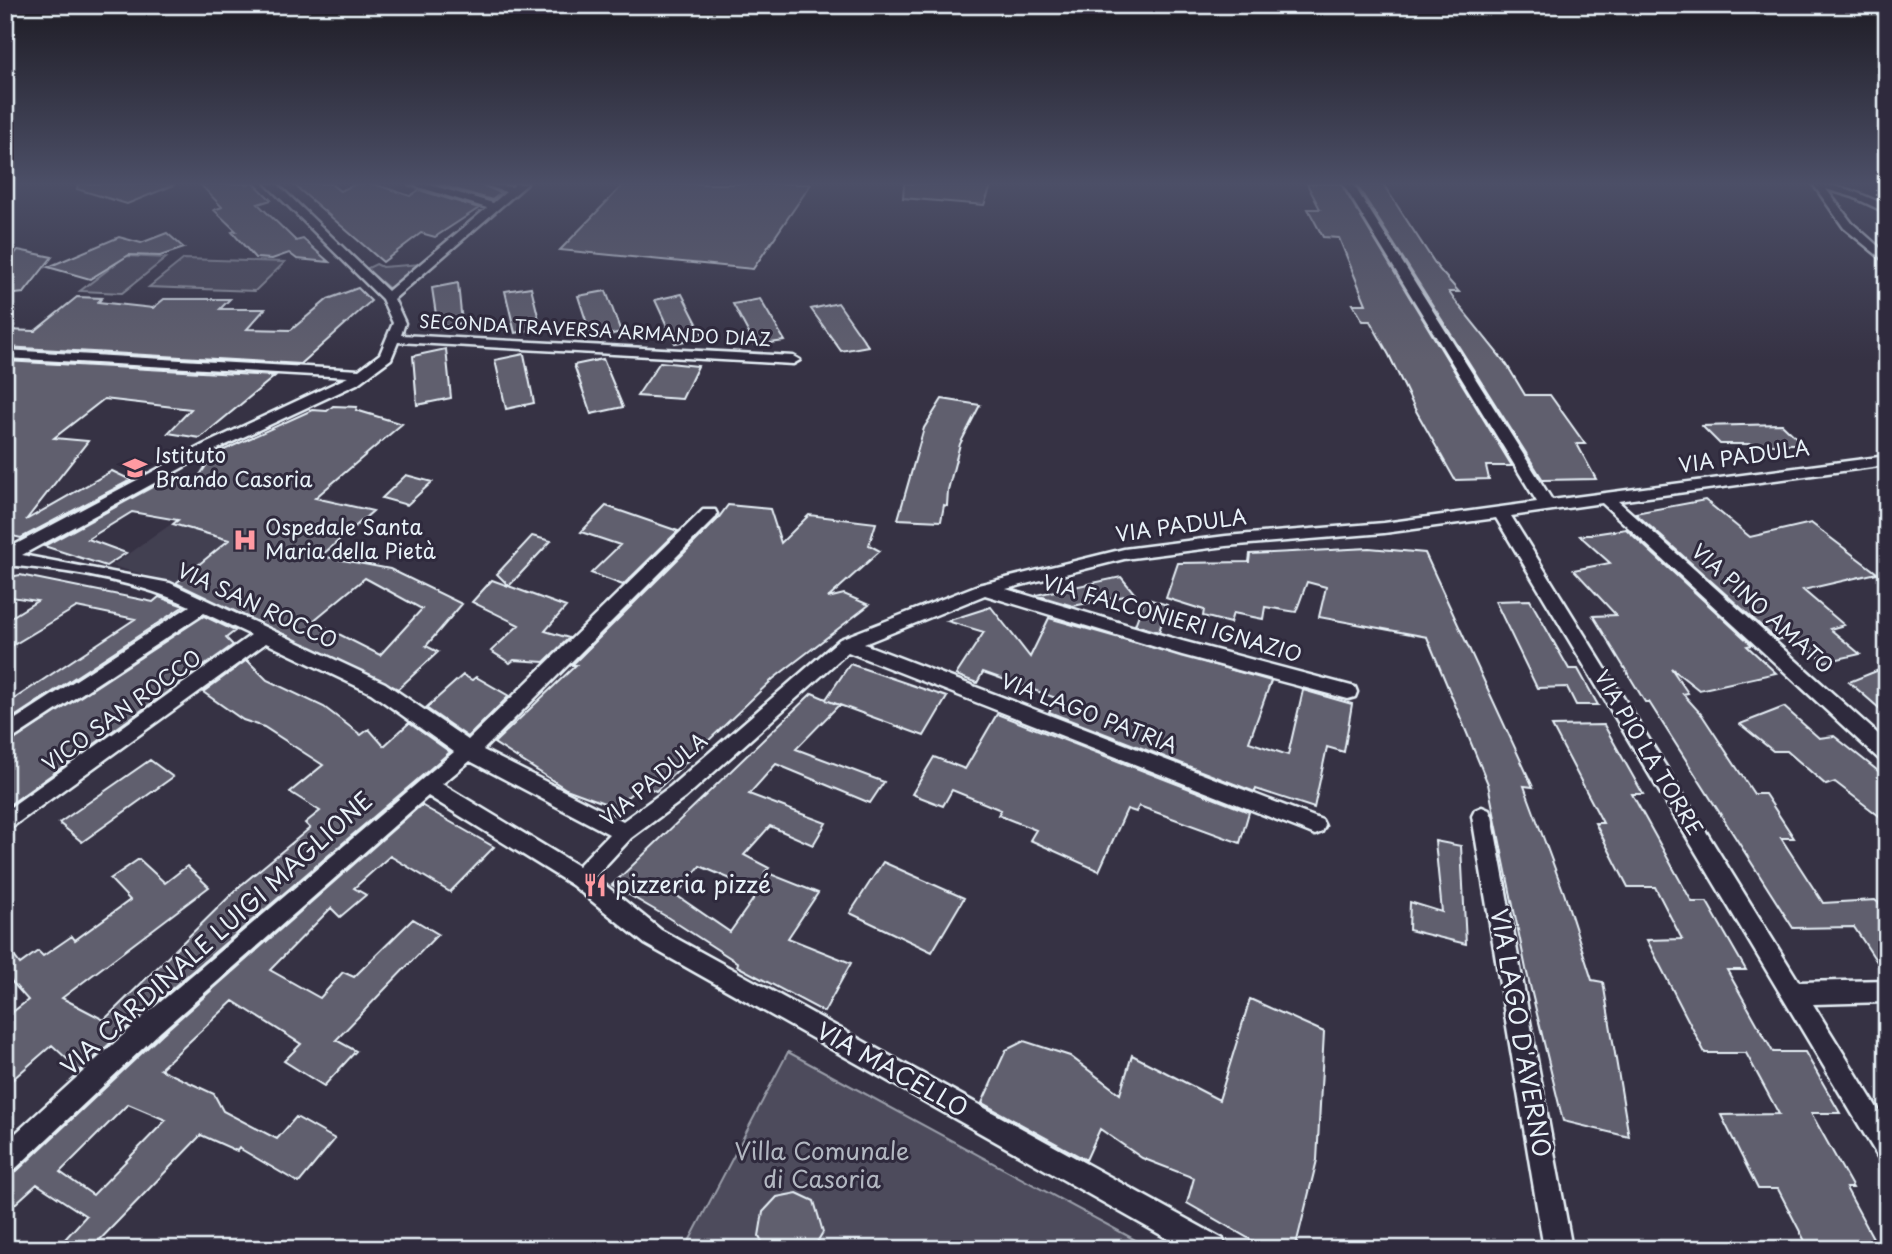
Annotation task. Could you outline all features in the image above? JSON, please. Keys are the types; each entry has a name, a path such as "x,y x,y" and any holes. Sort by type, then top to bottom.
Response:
{"street":[{"path":"5,558 208,448 294,409 361,374 386,356 399,323 388,297 332,243"},
{"path":"388,297 453,243"},
{"path":"1384,243 1548,507"},
{"path":"1865,243 1887,260"},
{"name":"SECONDA TRAVERSA ARMANDO DIAZ","path":"394,338 793,360"},
{"path":"5,354 361,374"},
{"name":"VIA PADULA","path":"580,878 624,832 678,792 846,645 984,589 1124,554 1226,541 1384,528 1887,460"},
{"name":"VIA PINO AMATO","path":"1606,499 1887,754"},
{"name":"VIA PIO LA TORRE","path":"1501,513 1887,1148"},
{"name":"VIA CARDINALE LUIGI MAGLIONE","path":"5,1161 152,1024 518,708 709,514"},
{"name":"VIA SAN ROCCO","path":"5,558 42,562 164,587 379,688 468,751 624,832"},
{"name":"VIA FALCONIERI IGNAZIO","path":"984,589 1182,649 1348,692"},
{"path":"5,736 204,605"},
{"name":"VICO SAN ROCCO","path":"5,823 265,635"},
{"name":"VIA LAGO PATRIA","path":"846,645 1315,826"},
{"name":"VIA MACELLO","path":"426,785 580,878 653,937 1213,1249"},
{"name":"VIA LAGO D'AVERNO","path":"1482,816 1558,1249"},
{"path":"1795,993 1887,991"}],"shaded area":[{"name":"Ospedale Santa Maria della Pietà","path":"229,483 299,490 367,508 354,527 325,553 290,573 204,594 176,583 112,566"}],"green space":[{"path":"126,256 166,258 122,293 80,291"},
{"path":"184,259 285,262 255,291 149,287"},
{"path":"376,264 382,267 422,264 390,289 366,269"},
{"name":"Villa Comunale di Casoria","path":"788,1052 1152,1249 685,1249"}],"building":[{"path":"106,243 178,243 184,248 160,256 129,255 90,279 48,267"},
{"path":"241,243 307,243 329,262 297,259 289,253 272,259 255,258"},
{"path":"361,243 409,243 383,262"},
{"path":"567,243 771,243 753,269 560,250"},
{"path":"1341,243 1376,243 1512,466 1486,466 1489,479 1455,480 1370,321 1363,321 1353,304 1366,304"},
{"path":"1393,243 1421,243 1438,268 1459,292 1449,292 1453,298 1507,365 1525,395 1550,395 1585,444 1577,444 1596,479 1543,480"},
{"path":"18,250 52,257 24,293 5,295 5,265"},
{"path":"458,283 462,323 438,328 432,288"},
{"path":"531,287 541,328 515,333 505,291"},
{"path":"358,288 371,301 301,364 5,347 5,330 35,331 77,297 102,298 98,302 153,308 164,299 230,299 220,309 265,309 247,329 291,330 328,299"},
{"path":"606,291 621,332 592,339 578,296"},
{"path":"682,294 704,337 675,343 655,300"},
{"path":"760,299 785,341 755,345 733,304"},
{"path":"838,303 868,346 841,351 811,309"},
{"path":"446,349 451,398 417,405 413,356"},
{"path":"524,354 534,403 506,409 495,360"},
{"path":"603,359 623,407 591,414 574,365"},
{"path":"5,361 275,376 200,438 168,433 191,409 104,399 54,438 88,441 26,520 112,471 131,480 21,538 13,536 5,545"},
{"path":"660,362 698,366 682,399 637,396"},
{"path":"942,399 980,405 960,444 948,490 947,506 944,505 941,521 898,519 924,428"},
{"path":"333,406 357,407 356,410 402,424 315,498 373,511 321,556 390,569 462,604 426,646 438,652 398,689 176,583 229,540 173,524 178,520 132,512 88,539 126,553 106,566 44,546 176,474 196,481 213,455 312,410 327,411","holes":["365,578 422,609 380,655 313,621"]},
{"path":"1782,424 1803,444 1720,444 1702,426"},
{"path":"406,475 432,482 407,505 382,498"},
{"path":"1705,500 1750,537 1811,523 1877,573 1803,590 1844,625 1830,629 1860,654 1825,662 1795,636 1777,640 1635,513"},
{"path":"728,505 770,509 781,543 809,515 876,523 869,545 880,551 828,598 844,594 869,605 773,679 656,791 642,785 615,807 566,789 494,743 576,665 572,665 717,520"},
{"path":"606,506 678,531 623,585 591,573 620,545 581,532"},
{"path":"1626,529 1752,645 1747,646 1776,673 1699,690 1671,668 1688,693 1683,694 1702,715 1754,794 1765,794 1794,838 1781,838 1823,903 1875,900 1887,910 1887,977 1854,927 1793,928 1649,702 1645,702 1593,616 1616,615 1574,570 1610,563 1580,536"},
{"path":"532,536 551,541 509,586 497,574"},
{"path":"1369,548 1425,553 1533,787 1524,786 1564,893 1592,980 1603,982 1629,1137 1563,1121 1526,969 1488,784 1427,637 1319,617 1326,587 1307,582 1296,612 1265,607 1263,619 1233,613 1230,623 1203,616 1204,610 1166,598 1178,563 1249,562 1250,554"},
{"path":"20,575 153,602 159,597 184,606 5,723 5,705 135,619 77,607 5,650 5,621 37,601 5,596 5,578"},
{"path":"1121,577 1135,594 1073,606 1036,595"},
{"path":"492,580 566,607 545,631 569,638 544,662 514,660 510,663 491,651 519,625 472,602"},
{"path":"1145,598 1167,605 1159,632 1135,625"},
{"path":"1530,600 1569,669 1578,669 1598,705 1576,705 1567,687 1537,688 1495,601"},
{"path":"991,607 1030,657 1049,618 1271,681 1249,742 1288,755 1303,690 1352,704 1344,752 1327,747 1314,808 1256,789 1255,792 1049,712 1056,698 983,672 977,683 956,675 984,632 947,621"},
{"path":"204,616 235,631 226,638 233,645 5,808 5,746"},
{"path":"247,660 267,680 324,707 361,735 369,729 384,746 409,723 450,752 142,1014 80,1071 52,1045 5,1086 5,1018 28,1000 5,974 5,944 20,964 38,951 43,956 72,936 75,940 130,900 110,879 139,859 165,883 187,866 209,887 62,998 104,1020 240,886 310,828 305,823 320,811 290,792 323,765 264,727 243,720 203,692"},
{"path":"850,664 947,697 924,736 826,700 839,705 796,749 884,782 870,803 776,764 749,794 826,823 813,845 770,826 744,855 769,868 765,872 818,893 788,938 851,963 824,1012 737,966 738,963 612,885 812,693 826,699","holes":["700,866 759,891 730,932 676,895"]},
{"path":"1879,670 1887,677 1887,715 1849,682"},
{"path":"463,675 472,680 476,677 509,696 468,737 426,708"},
{"path":"1784,707 1819,738 1834,736 1887,778 1887,822 1835,782 1826,785 1787,751 1773,751 1740,724"},
{"path":"997,714 1249,812 1240,843 1139,806 1136,812 1127,809 1099,871 1030,840 1036,830 998,815 1001,810 952,790 943,806 912,794 934,757 965,769"},
{"path":"1604,725 1643,794 1632,794 1692,902 1707,902 1746,970 1727,970 1773,1052 1805,1052 1840,1113 1811,1113 1853,1188 1846,1188 1879,1249 1809,1249 1778,1189 1758,1189 1721,1115 1779,1114 1746,1053 1705,1053 1647,940 1682,939 1655,887 1628,887 1595,823 1603,823 1552,726"},
{"path":"150,760 173,777 82,842 59,823"},
{"path":"421,805 494,847 450,892 390,856 354,888 366,895 340,917 331,908 270,970 320,998 343,972 354,977 413,919 438,934 336,1040 356,1051 324,1086 284,1061 301,1044 233,1001 160,1069 214,1094 223,1111 277,1139 296,1117 335,1139 299,1183 239,1148 237,1151 201,1135 91,1249 56,1249 86,1216 37,1184 5,1213 5,1176 16,1172 162,1034","holes":["128,1104 166,1120 93,1195 60,1172"]},
{"path":"1435,841 1461,846 1466,944 1409,930 1410,902 1442,912"},
{"path":"883,862 964,898 932,952 850,913"},
{"path":"1250,999 1324,1032 1317,1160 1295,1249 1267,1249 1187,1203 1194,1178 1142,1158 1100,1129 1086,1160 982,1103 1006,1050 1024,1041 1070,1056 1120,1094 1132,1055 1219,1100"},
{"path":"797,1193 814,1201 823,1232 813,1249 766,1249 759,1236 763,1212 777,1197"}],"place":[{"name":"Istituto Brando Casoria","path":"135,468"},
{"name":"Ospedale Santa Maria della Pietà","path":"245,540"},
{"name":"pizzeria pizzé","path":"595,885"}]}
